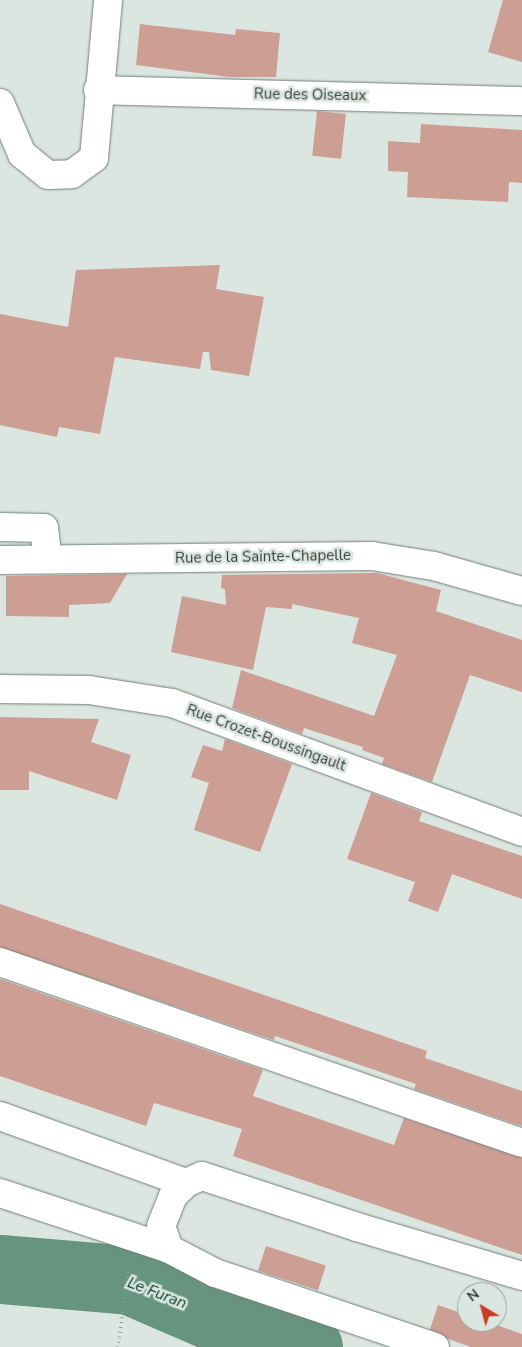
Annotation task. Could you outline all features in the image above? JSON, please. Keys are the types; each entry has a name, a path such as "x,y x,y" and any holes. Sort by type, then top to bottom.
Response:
{"street":[{"path":"0,103 22,154 48,175 72,174 94,158 98,90 108,0"},
{"name":"Rue des Oiseaux","path":"98,90 522,101"},
{"path":"0,527 44,528 48,559"},
{"name":"Rue de la Sainte-Chapelle","path":"0,560 372,556 434,566 522,591"},
{"name":"Rue Crozet-Boussingault","path":"0,689 89,690 172,703 522,832"},
{"path":"0,962 522,1143"},
{"path":"0,1116 186,1183"},
{"path":"169,1249 161,1226 173,1196 186,1183 202,1176 357,1227 522,1276"},
{"path":"0,1193 169,1249 215,1272 435,1347"}],"path":[{"path":"118,1347 129,1264"}],"building":[{"path":"503,0 522,0 522,62 488,52"},
{"path":"140,24 235,35 236,29 280,33 276,77 229,77 136,65"},
{"path":"317,111 346,114 341,159 312,156"},
{"path":"421,124 522,130 522,183 509,182 508,202 407,197 408,172 388,171 388,141 420,143"},
{"path":"220,265 216,289 264,297 249,376 211,370 209,352 203,352 200,369 115,357 100,434 59,427 57,437 0,425 0,314 68,327 76,270"},
{"path":"377,573 441,590 436,611 522,640 522,692 470,675 432,782 382,764 384,758 362,750 363,747 304,728 302,734 232,708 241,670 374,716 397,655 352,643 359,618 292,604 292,609 266,607 253,670 171,652 182,596 226,605 225,589 221,588 222,575"},
{"path":"127,574 110,603 69,605 69,617 6,616 6,576"},
{"path":"0,717 99,719 91,742 131,755 117,800 29,771 29,790 0,790"},
{"path":"225,739 292,764 260,852 194,830 209,783 191,777 203,745 222,751"},
{"path":"371,793 422,812 419,821 522,856 522,899 452,874 438,912 408,901 415,882 347,859"},
{"path":"0,904 427,1051 425,1058 522,1091 522,1126 414,1089 416,1084 275,1036 274,1040 0,947"},
{"path":"0,979 263,1070 253,1096 394,1145 404,1118 522,1158 522,1255 233,1156 242,1129 154,1103 146,1126 0,1076"},
{"path":"266,1246 326,1265 318,1290 258,1271"},
{"path":"438,1305 457,1312 457,1332 507,1332 507,1329 522,1334 522,1347 471,1347 448,1339 430,1329"}],"waterway":[{"name":"Le Furan","path":"0,1269 130,1280 213,1316 308,1347"}]}
